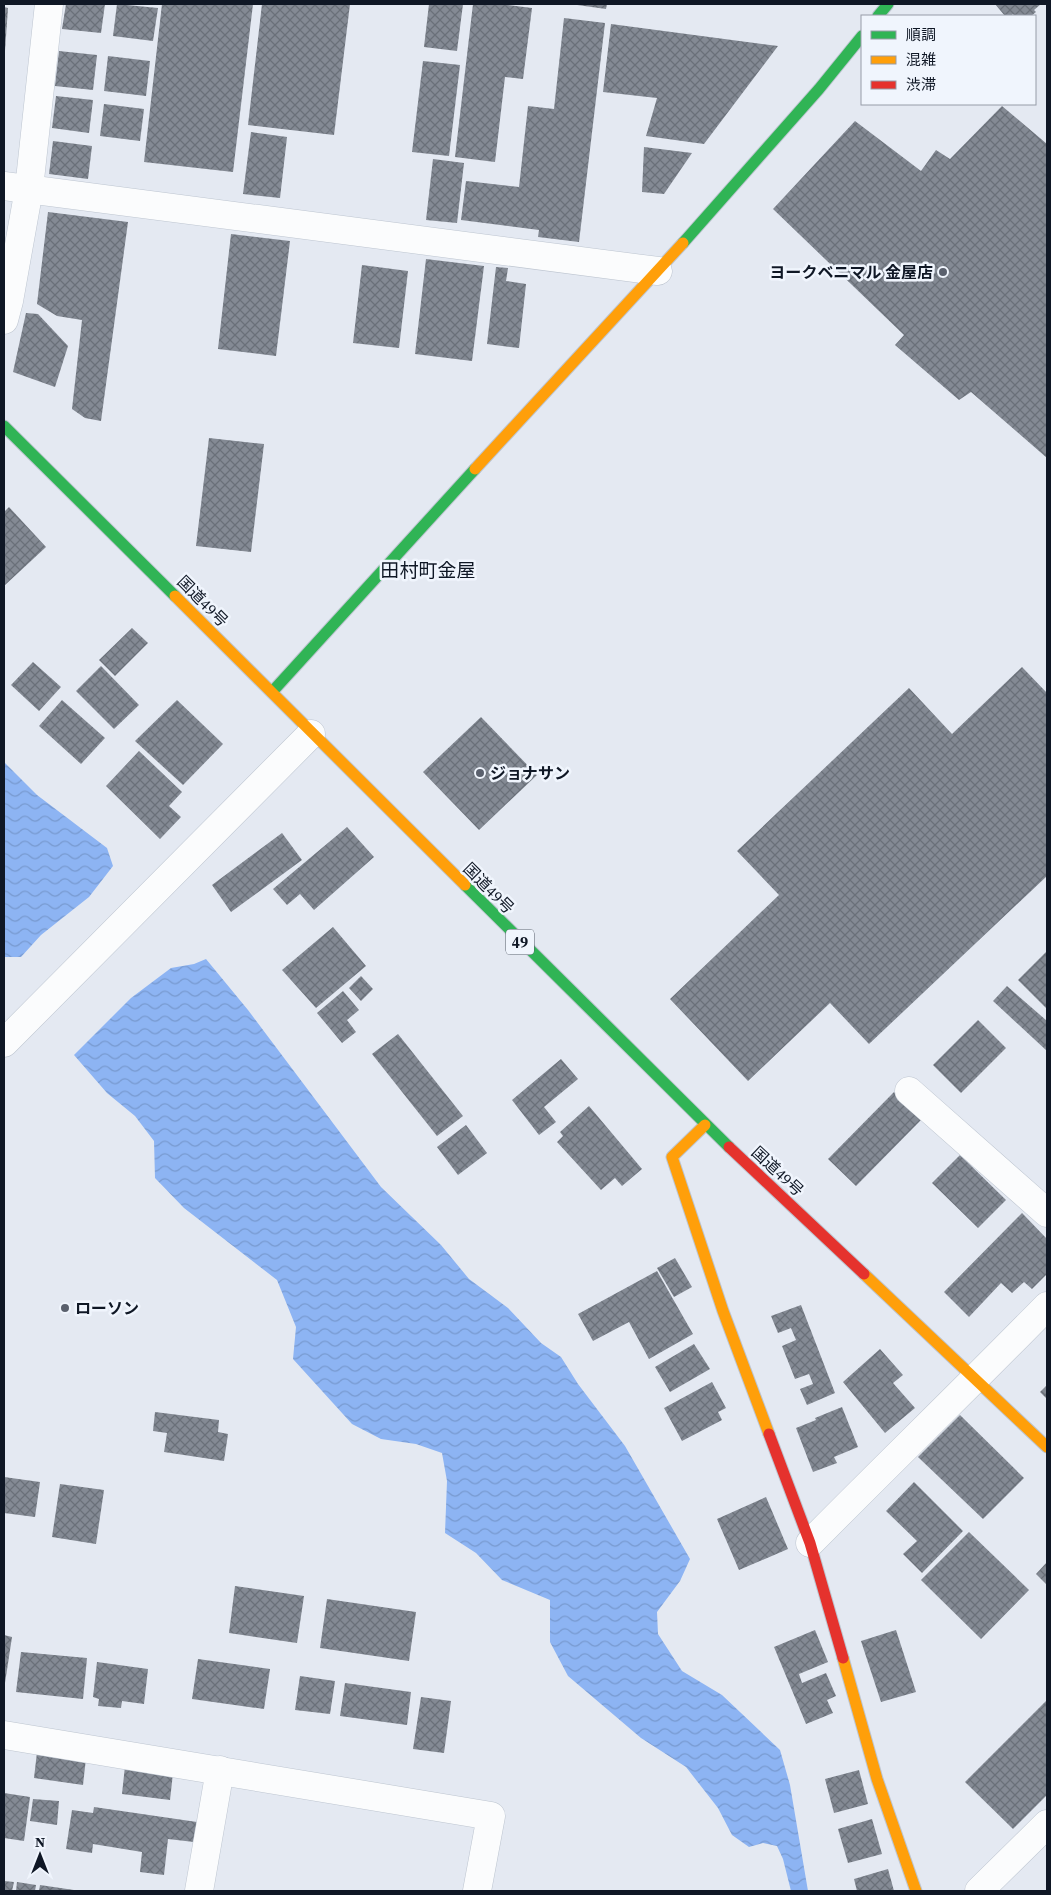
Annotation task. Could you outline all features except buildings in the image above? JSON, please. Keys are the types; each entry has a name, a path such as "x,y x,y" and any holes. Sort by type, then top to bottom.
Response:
{"main road":[{"path":"879,15 888,4"},
{"path":"272,692 648,279 658,271 819,90 861,37"},
{"name":"国道49号","path":"4,426 705,1125 1047,1447"},
{"path":"705,1125 672,1157 723,1310 810,1543 877,1779 916,1891"}],"street":[{"path":"4,320 9,301 17,187 49,4"},
{"path":"17,187 658,271"},
{"path":"4,1043 311,734"},
{"path":"909,1091 1047,1213"},
{"path":"810,1543 1047,1306"},
{"path":"4,1735 491,1816 478,1891"},
{"path":"199,1891 220,1770"},
{"path":"979,1891 1047,1824"}],"water":[{"path":"4,762 37,795 107,848 113,866 89,897 41,935 21,957 4,957"},
{"path":"206,959 248,1010 381,1187 441,1245 469,1279 508,1308 541,1343 561,1357 578,1384 625,1446 690,1559 680,1581 657,1612 658,1634 682,1671 722,1695 780,1750 790,1785 808,1891 791,1891 783,1859 777,1846 763,1843 749,1847 732,1835 718,1808 686,1767 641,1738 568,1676 550,1642 550,1600 502,1580 476,1553 445,1533 447,1481 442,1453 416,1444 381,1439 352,1424 293,1359 296,1327 277,1280 184,1208 155,1178 154,1141 135,1116 107,1093 74,1055 131,998 171,968 194,964"}],"traffic: fast":[{"path":"879,15 888,4"},
{"path":"683,243 819,89 861,37"},
{"path":"4,426 175,596"},
{"path":"272,692 475,469"},
{"path":"465,885 729,1147"}],"traffic: slow":[{"path":"475,469 683,243"},
{"path":"175,596 465,885"},
{"path":"705,1125 672,1157 723,1311 769,1434"},
{"path":"864,1274 1047,1447"},
{"path":"843,1658 877,1779 916,1891"}],"traffic: jam":[{"path":"729,1147 864,1274"},
{"path":"769,1434 810,1543 843,1658"}],"place":[{"name":"ヨークベニマル 金屋店","path":"943,272"},
{"name":"ジョナサン","path":"480,773"},
{"name":"ローソン","path":"65,1308"}],"district":[{"name":"田村町金屋","path":"428,570"}]}
